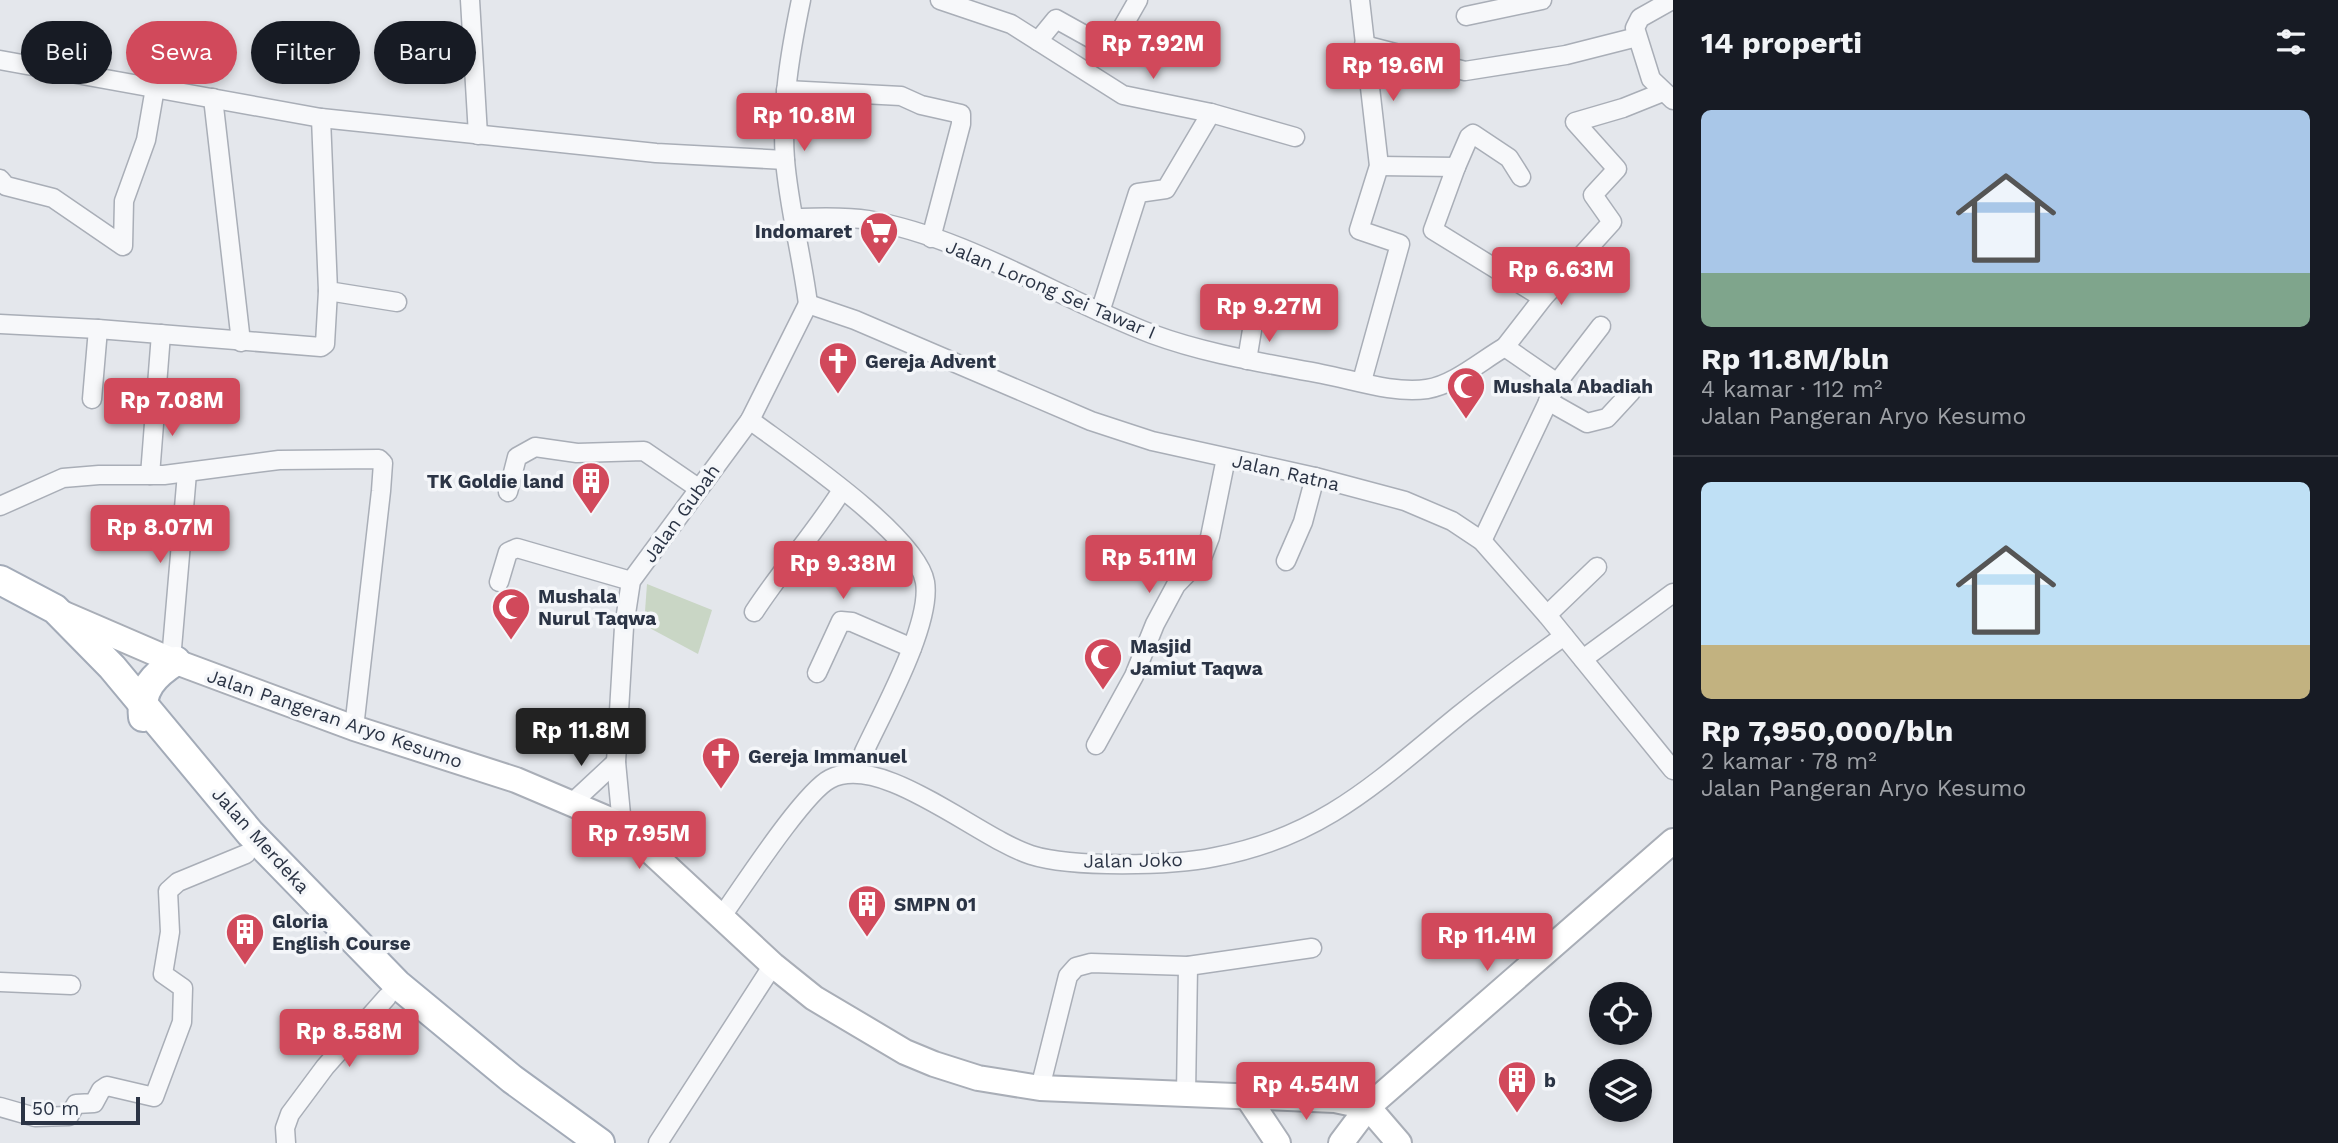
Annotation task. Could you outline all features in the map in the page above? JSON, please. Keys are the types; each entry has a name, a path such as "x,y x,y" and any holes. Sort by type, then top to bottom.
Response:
{"main road":[{"name":"Jalan Merdeka","path":"0,580 55,609 142,702 250,833 397,984 512,1079 600,1143"},
{"name":"Jalan Merdeka","path":"0,600 60,635 81,654 246,854 387,997 576,1143"},
{"path":"145,730 142,702 155,675 174,661"}],"street":[{"path":"470,0 478,135"},
{"path":"801,0 786,90 785,160 808,304"},
{"path":"940,0 1011,24 1123,95 1211,113 1295,137"},
{"path":"1038,41 1056,19 1110,49 1138,0"},
{"path":"1360,0 1379,166 1359,230 1400,244 1362,382"},
{"path":"1668,96 1651,79 1637,37 1637,22 1672,0"},
{"path":"1466,16 1530,1"},
{"path":"1364,45 1465,71 1566,55 1637,37"},
{"path":"0,60 321,118 664,153 785,160"},
{"path":"0,179 6,186 53,198 124,246 124,201 146,140 155,88"},
{"path":"786,90 901,96 921,105 961,114 961,124 931,237"},
{"name":"Jalan Lorong Sei Tawar I","path":"793,218 867,220 931,237 965,249 1153,334 1247,360 1408,390 1427,389 1441,385 1505,346 1613,220 1593,195 1617,169 1574,122 1668,96"},
{"path":"213,98 241,342"},
{"path":"1100,312 1138,193 1166,189 1211,113"},
{"path":"0,324 321,347 325,344 328,291 321,118"},
{"path":"1521,177 1509,158 1473,134 1468,136 1433,230 1544,298"},
{"path":"1379,166 1456,167"},
{"path":"328,291 397,302"},
{"name":"Jalan Gubah","path":"622,825 616,762 624,627 631,581 750,420 808,304"},
{"name":"Jalan Ratna","path":"808,304 855,320 1091,421 1152,441 1315,477 1429,510 1482,541 1547,615 1673,770"},
{"path":"1247,360 1254,318 1264,312 1278,312"},
{"path":"1482,541 1557,383 1601,326"},
{"path":"92,399 98,329"},
{"path":"150,475 161,334"},
{"path":"1505,346 1557,383"},
{"path":"1548,401 1583,423 1594,422 1606,418 1631,392"},
{"path":"750,420 842,490 906,545 925,581 925,604 912,648 864,752"},
{"path":"508,492 517,457 535,447 577,453 644,451 698,488"},
{"path":"1096,745 1134,677 1155,624 1176,585 1202,558 1210,537 1226,458"},
{"path":"0,506 63,478 187,473 279,460 381,460 381,491 354,728"},
{"path":"174,661 187,473"},
{"path":"1286,561 1303,522 1315,477"},
{"path":"754,612 772,584 814,535 842,490"},
{"path":"499,582 508,552 513,548 544,554 631,581"},
{"path":"1547,615 1597,567"},
{"path":"1583,659 1673,593"},
{"name":"Jalan Pangeran Aryo Kesumo","path":"55,609 174,661 354,728 516,779 622,825 773,965 814,998 905,1052 978,1078 1040,1088 1335,1100 1368,1107"},
{"path":"817,673 841,621 852,622 912,648"},
{"name":"Jalan Joko","path":"722,916 775,841 826,780 854,772 878,776 999,843 1033,856 1107,863 1171,861 1213,858 1284,840 1362,795 1481,698 1564,636"},
{"path":"572,802 616,762"},
{"path":"1341,1143 1368,1107 1673,841"},
{"path":"0,1107 34,1117 68,1116 77,1103 94,1103 101,1090 107,1086 154,1097 183,1017 183,988 163,974 170,932 168,891 177,882 246,854"},
{"path":"1040,1088 1068,976 1076,967 1091,962 1188,966 1312,948"},
{"path":"658,1143 773,965"},
{"path":"1186,1095 1188,966"},
{"path":"0,982 71,985"},
{"path":"286,1143 285,1128 290,1114 325,1067 387,997"},
{"path":"1248,1098 1278,1143"},
{"path":"1368,1107 1399,1143"}],"green space":[{"path":"647,584 712,610 698,654 644,625"}],"place":[{"name":"Indomaret","path":"879,265"},
{"name":"Gereja Advent","path":"838,395"},
{"name":"Mushala Abadiah","path":"1466,420"},
{"name":"TK Goldie land","path":"591,515"},
{"name":"Mushala Nurul Taqwa","path":"511,641"},
{"name":"Masjid Jamiut Taqwa","path":"1103,691"},
{"name":"Gereja Immanuel","path":"721,790"},
{"name":"SMPN 01","path":"867,938"},
{"name":"Gloria English Course","path":"245,966"},
{"name":"b","path":"1517,1114"}]}
